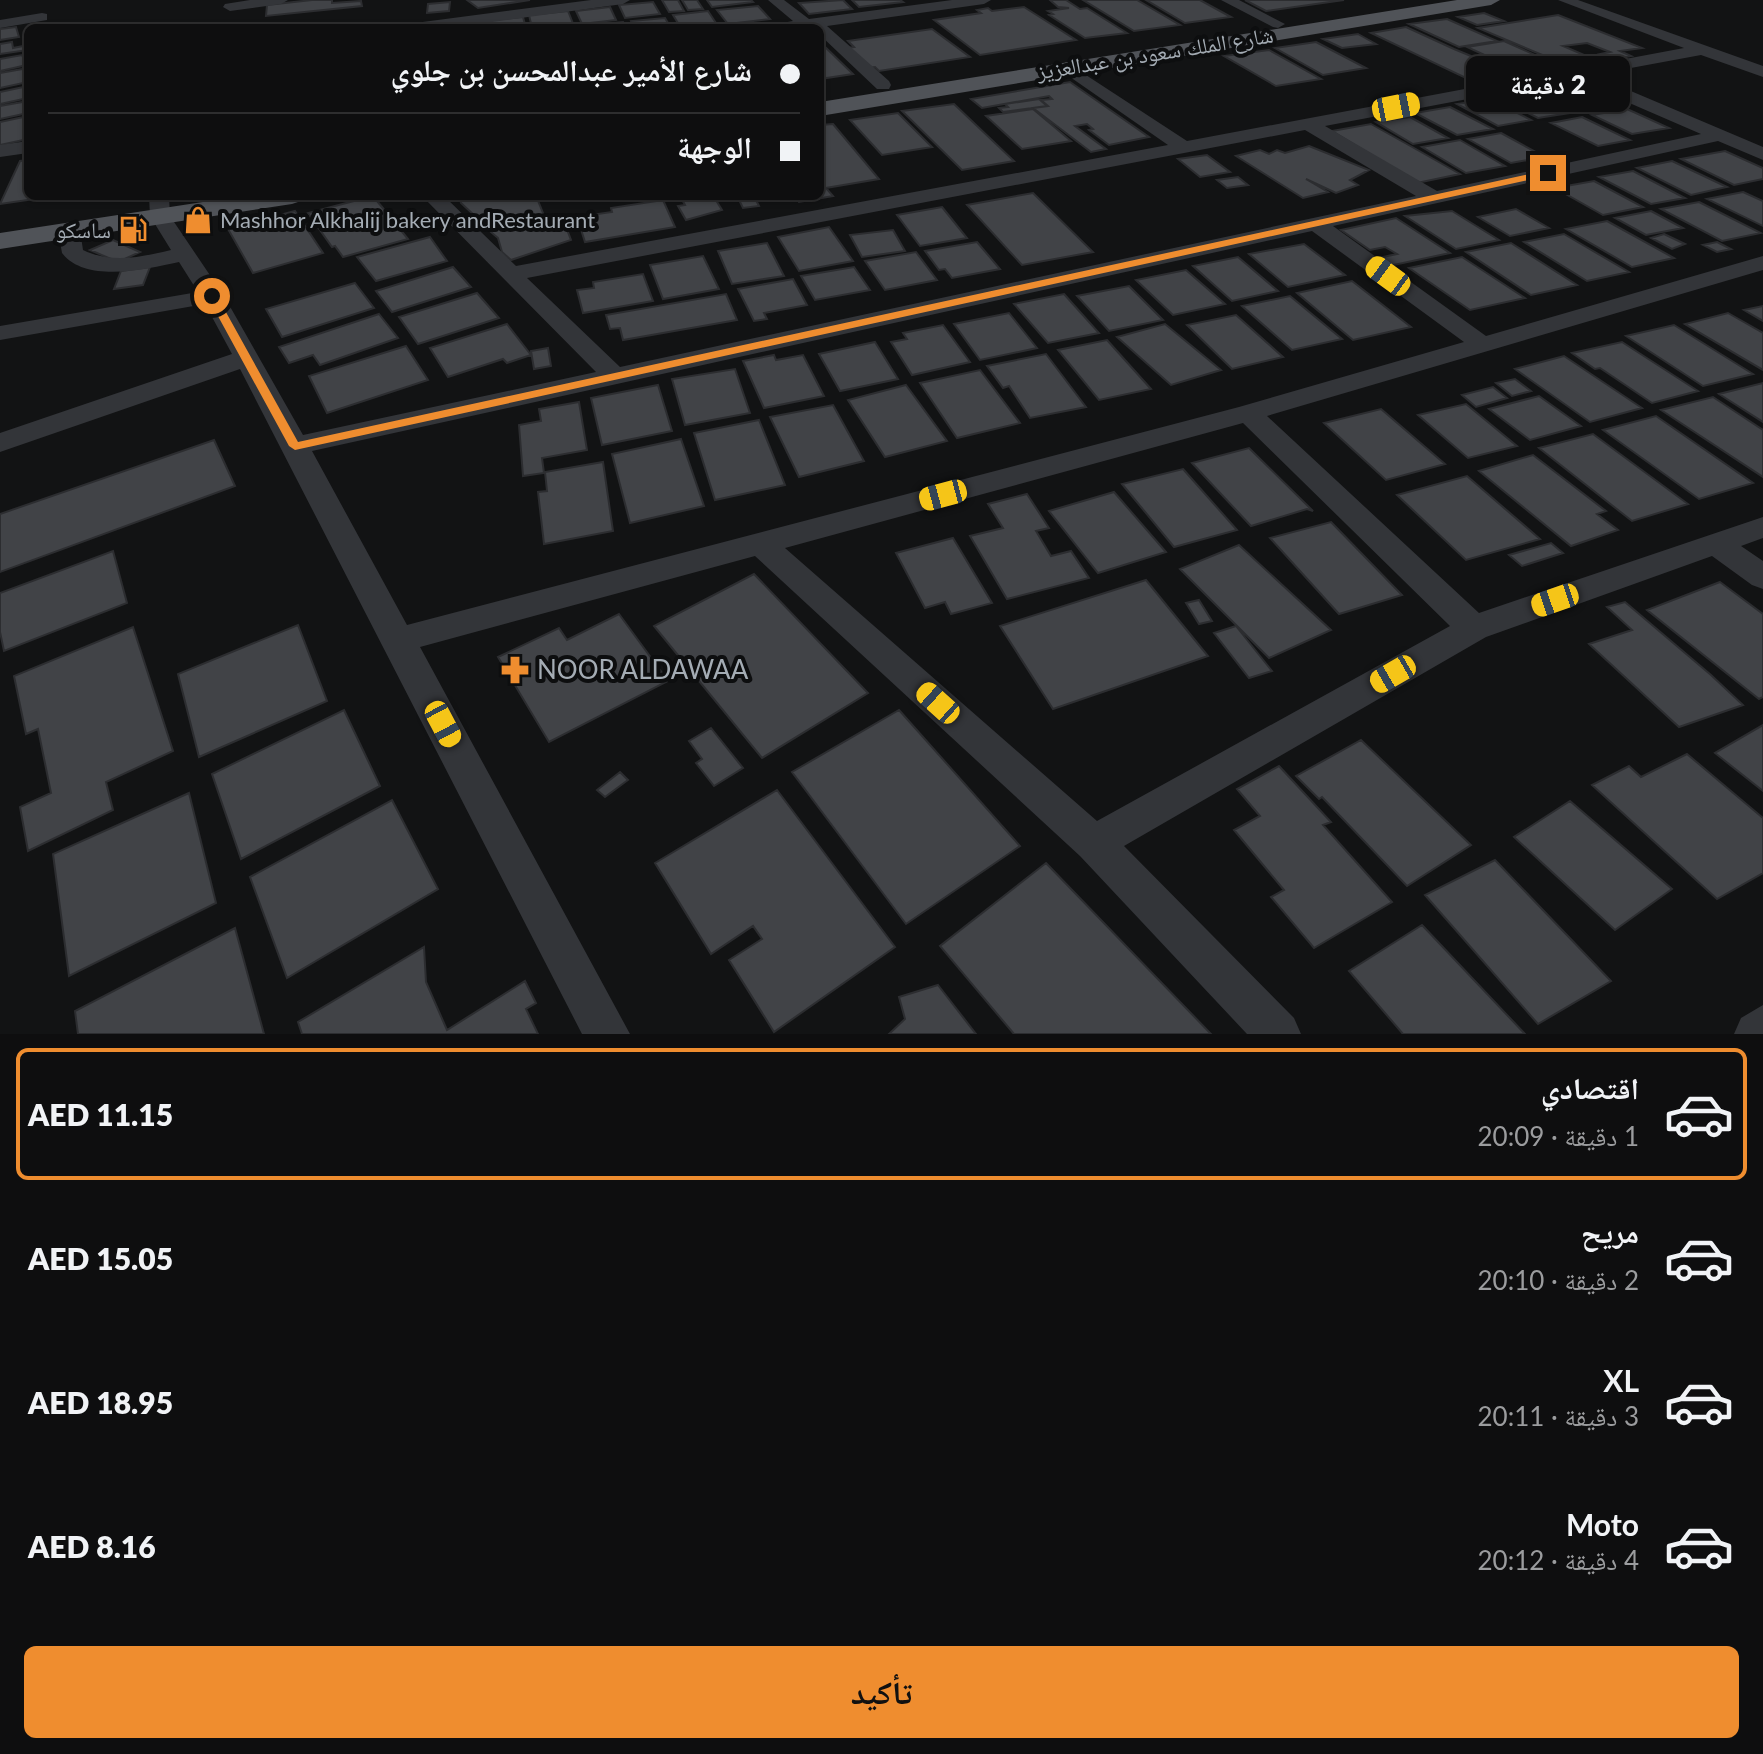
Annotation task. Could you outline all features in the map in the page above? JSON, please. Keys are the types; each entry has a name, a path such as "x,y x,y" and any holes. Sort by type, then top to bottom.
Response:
{"main road":[{"name":"شارع الملك سعود بن عبدالعزيز","path":"824,94 1426,0"},
{"name":"شارع الملك سعود بن عبدالعزيز","path":"824,108 1491,0"},
{"path":"0,218 213,200"},
{"path":"0,241 69,230 153,203"}],"street":[{"path":"19,0 46,22"},
{"path":"231,8 281,0"},
{"path":"437,24 540,5 623,0"},
{"path":"775,0 811,23"},
{"path":"804,24 924,4 984,0"},
{"path":"1228,0 1278,24"},
{"path":"1565,0 1763,72"},
{"path":"0,24 46,22"},
{"path":"824,34 883,85"},
{"path":"511,274 1701,50"},
{"path":"1066,67 1186,149"},
{"path":"1572,72 1763,154"},
{"path":"1308,124 1435,198"},
{"path":"295,446 1718,136"},
{"path":"0,151 24,148"},
{"path":"436,200 616,378"},
{"path":"153,203 212,296 295,446 607,1034"},
{"path":"1316,224 1483,345"},
{"path":"69,230 73,253 103,267 130,266 184,254"},
{"path":"399,640 1248,413 1763,263"},
{"path":"0,333 212,296"},
{"path":"0,443 246,358"},
{"path":"1248,413 1474,628"},
{"path":"1094,843 1474,628 1763,527"},
{"path":"760,543 1094,843 1278,1034"},
{"path":"1716,544 1763,577"},
{"path":"1757,1034 1763,1028"}],"building":[{"path":"332,0 332,3 361,1 362,6 266,16 267,5"},
{"path":"467,0 530,0 478,8"},
{"path":"662,0 678,0 684,11 669,12"},
{"path":"682,0 697,0 703,9 688,10"},
{"path":"707,0 751,0 753,2 712,7"},
{"path":"843,0 852,9 809,14 799,3"},
{"path":"852,0 900,0 903,2 859,7"},
{"path":"1050,0 1066,0 1080,9 1087,8 1127,33 1085,38 1049,15 1053,14 1048,11 1069,8 1058,7"},
{"path":"1083,0 1137,0 1180,25 1134,31"},
{"path":"1146,0 1200,0 1231,17 1185,23"},
{"path":"1245,0 1344,0 1266,11"},
{"path":"450,2 449,11 427,13 428,4"},
{"path":"653,2 660,14 625,18 619,5"},
{"path":"758,6 770,19 728,24 717,10"},
{"path":"610,7 616,20 582,24 576,11"},
{"path":"1024,7 1076,40 980,55 934,20 981,13 977,10 988,8 992,11"},
{"path":"568,11 573,24 531,24 529,15"},
{"path":"708,11 717,24 679,24 673,15"},
{"path":"1484,13 1504,21 1477,25 1458,17"},
{"path":"1558,15 1642,48 1620,51 1631,56 1612,59 1600,54 1610,52 1587,43 1563,46 1589,57 1559,62 1478,28"},
{"path":"523,17 525,24 485,24 485,21"},
{"path":"665,18 669,24 632,24 631,21"},
{"path":"1447,19 1497,41 1459,47 1409,24"},
{"path":"16,27 19,37 0,40 0,29"},
{"path":"1406,27 1510,72 1468,79 1371,33"},
{"path":"932,29 970,57 879,71 875,67 868,68 846,48 854,47 848,41"},
{"path":"1358,34 1376,44 1342,48 1323,39"},
{"path":"1504,41 1555,64 1517,70 1467,47"},
{"path":"12,42 13,48 24,46 24,51 0,54 0,44"},
{"path":"1316,42 1366,68 1323,75 1275,48"},
{"path":"824,46 853,74 824,78"},
{"path":"1269,50 1321,79 1276,86 1224,56"},
{"path":"22,55 24,66 0,71 0,59"},
{"path":"24,69 24,83 0,88 0,73"},
{"path":"1070,82 1149,137 1109,145 1089,130 1093,129 1087,124 1075,126 1106,149 1091,152 1033,108 1048,106 1041,100 1052,99 1049,96 982,108 971,99"},
{"path":"1571,84 1616,105 1577,111 1533,89"},
{"path":"24,87 24,99 0,104 0,92"},
{"path":"1529,93 1570,113 1538,118 1497,98"},
{"path":"1039,99 1047,106 1003,112 999,108 1008,107 1005,104"},
{"path":"1490,99 1531,120 1498,126 1457,104"},
{"path":"24,102 24,114 0,119 0,106"},
{"path":"954,104 1014,161 962,170 902,111"},
{"path":"1450,107 1493,129 1457,135 1415,113"},
{"path":"1033,109 1071,141 1022,149 986,116"},
{"path":"1627,109 1669,128 1632,134 1592,115"},
{"path":"898,113 932,147 882,155 850,120"},
{"path":"24,117 24,140 0,145 0,122"},
{"path":"1410,117 1448,138 1413,144 1376,122"},
{"path":"1582,117 1630,140 1598,146 1551,123"},
{"path":"833,124 879,179 826,188 833,196 824,198 824,125"},
{"path":"1371,124 1460,174 1417,183 1332,131"},
{"path":"1501,133 1545,157 1511,163 1468,139"},
{"path":"1460,140 1505,166 1466,173 1422,147"},
{"path":"1309,146 1369,170 1350,180 1358,185 1336,193 1306,179 1328,192 1303,198 1236,156 1260,150 1269,154 1277,150 1285,153"},
{"path":"1725,151 1763,168 1763,179 1734,185 1681,159"},
{"path":"1207,155 1230,172 1200,177 1178,159"},
{"path":"24,160 24,200 28,200 0,204 20,161"},
{"path":"1672,161 1727,187 1691,195 1637,168"},
{"path":"1633,171 1685,198 1651,204 1599,177"},
{"path":"1238,177 1248,185 1227,188 1217,180"},
{"path":"1594,181 1643,207 1603,215 1555,188"},
{"path":"1743,192 1763,201 1763,226 1707,199"},
{"path":"1033,193 1093,252 1022,265 967,205"},
{"path":"358,200 376,200 408,239 343,257 308,213"},
{"path":"460,200 538,200 547,223 558,221 566,227 571,240 511,260 502,252 498,238 484,226 478,227 474,215"},
{"path":"663,200 675,227 585,242 577,217"},
{"path":"682,200 716,200 722,210 686,220 678,206 685,205"},
{"path":"739,200 756,200 759,206 743,208"},
{"path":"1699,202 1761,233 1722,241 1661,209"},
{"path":"942,207 967,238 920,246 897,215"},
{"path":"1516,209 1549,228 1510,236 1478,217"},
{"path":"295,211 323,253 253,273 228,229"},
{"path":"1452,211 1499,240 1456,249 1405,216"},
{"path":"1651,211 1683,228 1646,235 1615,218"},
{"path":"1396,218 1450,253 1389,266 1378,258 1397,254 1385,247 1370,250 1341,230"},
{"path":"1607,221 1674,258 1632,267 1566,229"},
{"path":"829,227 853,261 799,271 778,237"},
{"path":"893,230 905,251 862,257 850,235"},
{"path":"1564,234 1629,272 1587,281 1524,242"},
{"path":"1664,234 1685,244 1672,249 1651,238"},
{"path":"430,237 447,261 376,281 357,257"},
{"path":"113,240 140,252 118,262 90,250"},
{"path":"977,242 1000,269 952,278 945,269 939,270 925,251"},
{"path":"1717,242 1731,249 1717,252 1703,245"},
{"path":"767,243 784,276 732,284 718,251"},
{"path":"1511,243 1577,285 1531,295 1466,252"},
{"path":"1304,244 1345,275 1288,287 1249,254"},
{"path":"916,252 937,280 885,290 865,261"},
{"path":"703,256 719,289 663,299 650,265"},
{"path":"1238,257 1278,291 1232,301 1193,266"},
{"path":"1462,257 1525,298 1470,310 1409,268"},
{"path":"150,267 143,285 114,289 121,271"},
{"path":"453,267 471,287 392,312 376,291"},
{"path":"854,267 870,290 815,300 801,276"},
{"path":"1186,270 1225,304 1173,315 1136,280"},
{"path":"643,274 653,301 583,313 577,290 594,288 593,282"},
{"path":"793,279 807,305 764,313 767,319 754,321 738,289"},
{"path":"1352,281 1411,327 1353,340 1297,293"},
{"path":"355,283 374,308 282,337 266,309"},
{"path":"1129,286 1163,320 1109,331 1077,296"},
{"path":"477,293 499,318 418,344 399,317"},
{"path":"726,294 737,320 623,340 620,328 610,329 606,315"},
{"path":"1064,294 1099,333 1048,343 1014,304"},
{"path":"1290,296 1342,339 1292,350 1242,306"},
{"path":"1763,306 1763,321 1744,310"},
{"path":"1009,313 1037,348 980,360 954,324"},
{"path":"1728,313 1763,333 1763,370 1685,324"},
{"path":"379,314 398,338 320,365 313,355 289,363 279,347"},
{"path":"1236,315 1283,357 1232,369 1187,325"},
{"path":"507,324 531,355 507,363 503,359 448,377 430,348"},
{"path":"1165,324 1221,370 1171,385 1117,337"},
{"path":"943,325 970,362 912,375 891,342 907,339 903,333"},
{"path":"1674,325 1753,374 1703,386 1626,336"},
{"path":"1107,340 1151,389 1099,400 1058,350"},
{"path":"875,342 898,379 840,391 819,354"},
{"path":"1622,342 1698,391 1652,403 1572,353"},
{"path":"406,346 428,380 327,413 309,376"},
{"path":"548,348 551,366 534,369 531,351"},
{"path":"1046,354 1086,407 1030,418 1009,386 1003,388 987,366"},
{"path":"774,355 776,360 803,355 824,396 764,408 743,361"},
{"path":"1564,356 1642,408 1590,422 1515,369"},
{"path":"735,369 750,413 685,425 672,379"},
{"path":"980,370 1020,423 957,438 920,383"},
{"path":"1515,379 1531,391 1512,396 1496,383"},
{"path":"1763,383 1763,422 1719,394"},
{"path":"658,385 672,431 602,445 591,398"},
{"path":"906,385 947,441 885,457 848,400"},
{"path":"1493,387 1507,398 1476,407 1462,395"},
{"path":"1539,396 1581,426 1530,440 1489,409"},
{"path":"1713,397 1763,430 1763,477 1661,410"},
{"path":"579,402 587,450 542,458 544,473 523,476 519,425 541,421 539,409"},
{"path":"1466,404 1517,446 1468,458 1418,415"},
{"path":"833,405 864,461 799,477 770,417"},
{"path":"1381,409 1445,464 1386,480 1324,423"},
{"path":"1656,416 1753,483 1699,499 1603,430"},
{"path":"759,420 785,485 715,500 694,433"},
{"path":"1593,434 1688,504 1632,521 1539,448"},
{"path":"681,439 704,506 630,523 612,454"},
{"path":"214,440 235,486 0,572 0,514"},
{"path":"1249,448 1313,511 1307,509 1251,526 1192,463"},
{"path":"1533,455 1606,511 1597,514 1618,530 1571,546 1479,471"},
{"path":"603,462 613,531 544,544 538,492 547,491 545,472"},
{"path":"1183,469 1237,530 1174,547 1122,484"},
{"path":"1467,476 1540,539 1466,560 1397,495"},
{"path":"1114,492 1166,552 1098,573 1049,511"},
{"path":"1027,494 1049,528 1036,531 1051,556 1071,551 1089,578 1007,599 970,536 1003,528 988,504"},
{"path":"1331,522 1402,595 1339,614 1270,538"},
{"path":"953,538 992,603 951,614 945,602 925,608 896,553"},
{"path":"1551,543 1563,553 1522,566 1509,555"},
{"path":"1239,545 1331,630 1269,658 1180,569"},
{"path":"113,551 127,603 4,651 0,632 0,593"},
{"path":"754,574 868,693 762,758 654,626"},
{"path":"1146,580 1208,656 1053,709 1000,626"},
{"path":"1720,582 1763,614 1763,697 1759,699 1647,610"},
{"path":"1199,600 1212,621 1199,624 1186,603"},
{"path":"1625,602 1743,705 1679,727 1589,644 1632,630 1607,607"},
{"path":"619,614 668,681 549,742 498,657 559,628 567,640"},
{"path":"298,625 327,701 199,757 178,674"},
{"path":"1236,626 1272,671 1249,678 1214,633"},
{"path":"133,627 173,751 106,782 113,810 28,851 20,807 51,793 38,729 26,734 14,676"},
{"path":"344,710 380,786 241,859 212,774"},
{"path":"899,710 1020,846 906,924 792,772"},
{"path":"1763,725 1763,791 1715,753"},
{"path":"711,728 743,768 714,786 696,763 702,759 689,741"},
{"path":"1361,740 1471,845 1407,886 1322,797 1319,799 1296,776"},
{"path":"1687,754 1763,818 1763,873 1717,899 1592,785 1629,766 1641,777"},
{"path":"1279,766 1331,822 1323,825 1392,902 1314,948 1271,897 1284,890 1234,830 1260,816 1237,789"},
{"path":"620,772 628,780 605,797 597,790"},
{"path":"777,790 895,947 774,1032 729,960 762,939 753,926 711,954 655,863"},
{"path":"189,793 216,903 69,976 53,854"},
{"path":"392,800 438,889 287,978 250,877"},
{"path":"1570,801 1672,889 1615,930 1514,837"},
{"path":"1495,860 1611,981 1538,1024 1425,895"},
{"path":"1046,863 1211,1034 1014,1034 940,946"},
{"path":"1422,925 1525,1034 1403,1034 1349,971"},
{"path":"235,928 264,1034 78,1034 75,1011"},
{"path":"424,947 426,982 447,1030 525,981 536,1003 526,1009 538,1034 302,1034 298,1022"},
{"path":"938,985 976,1034 889,1034 905,1019 899,997"}],"place":[{"name":"Mashhor Alkhalij bakery andRestaurant","path":"198,220"},
{"name":"ساسكو","path":"133,230"},
{"name":"NOOR ALDAWAA","path":"515,670"}],"route":[{"path":"212,296 295,446 1548,173"}]}
